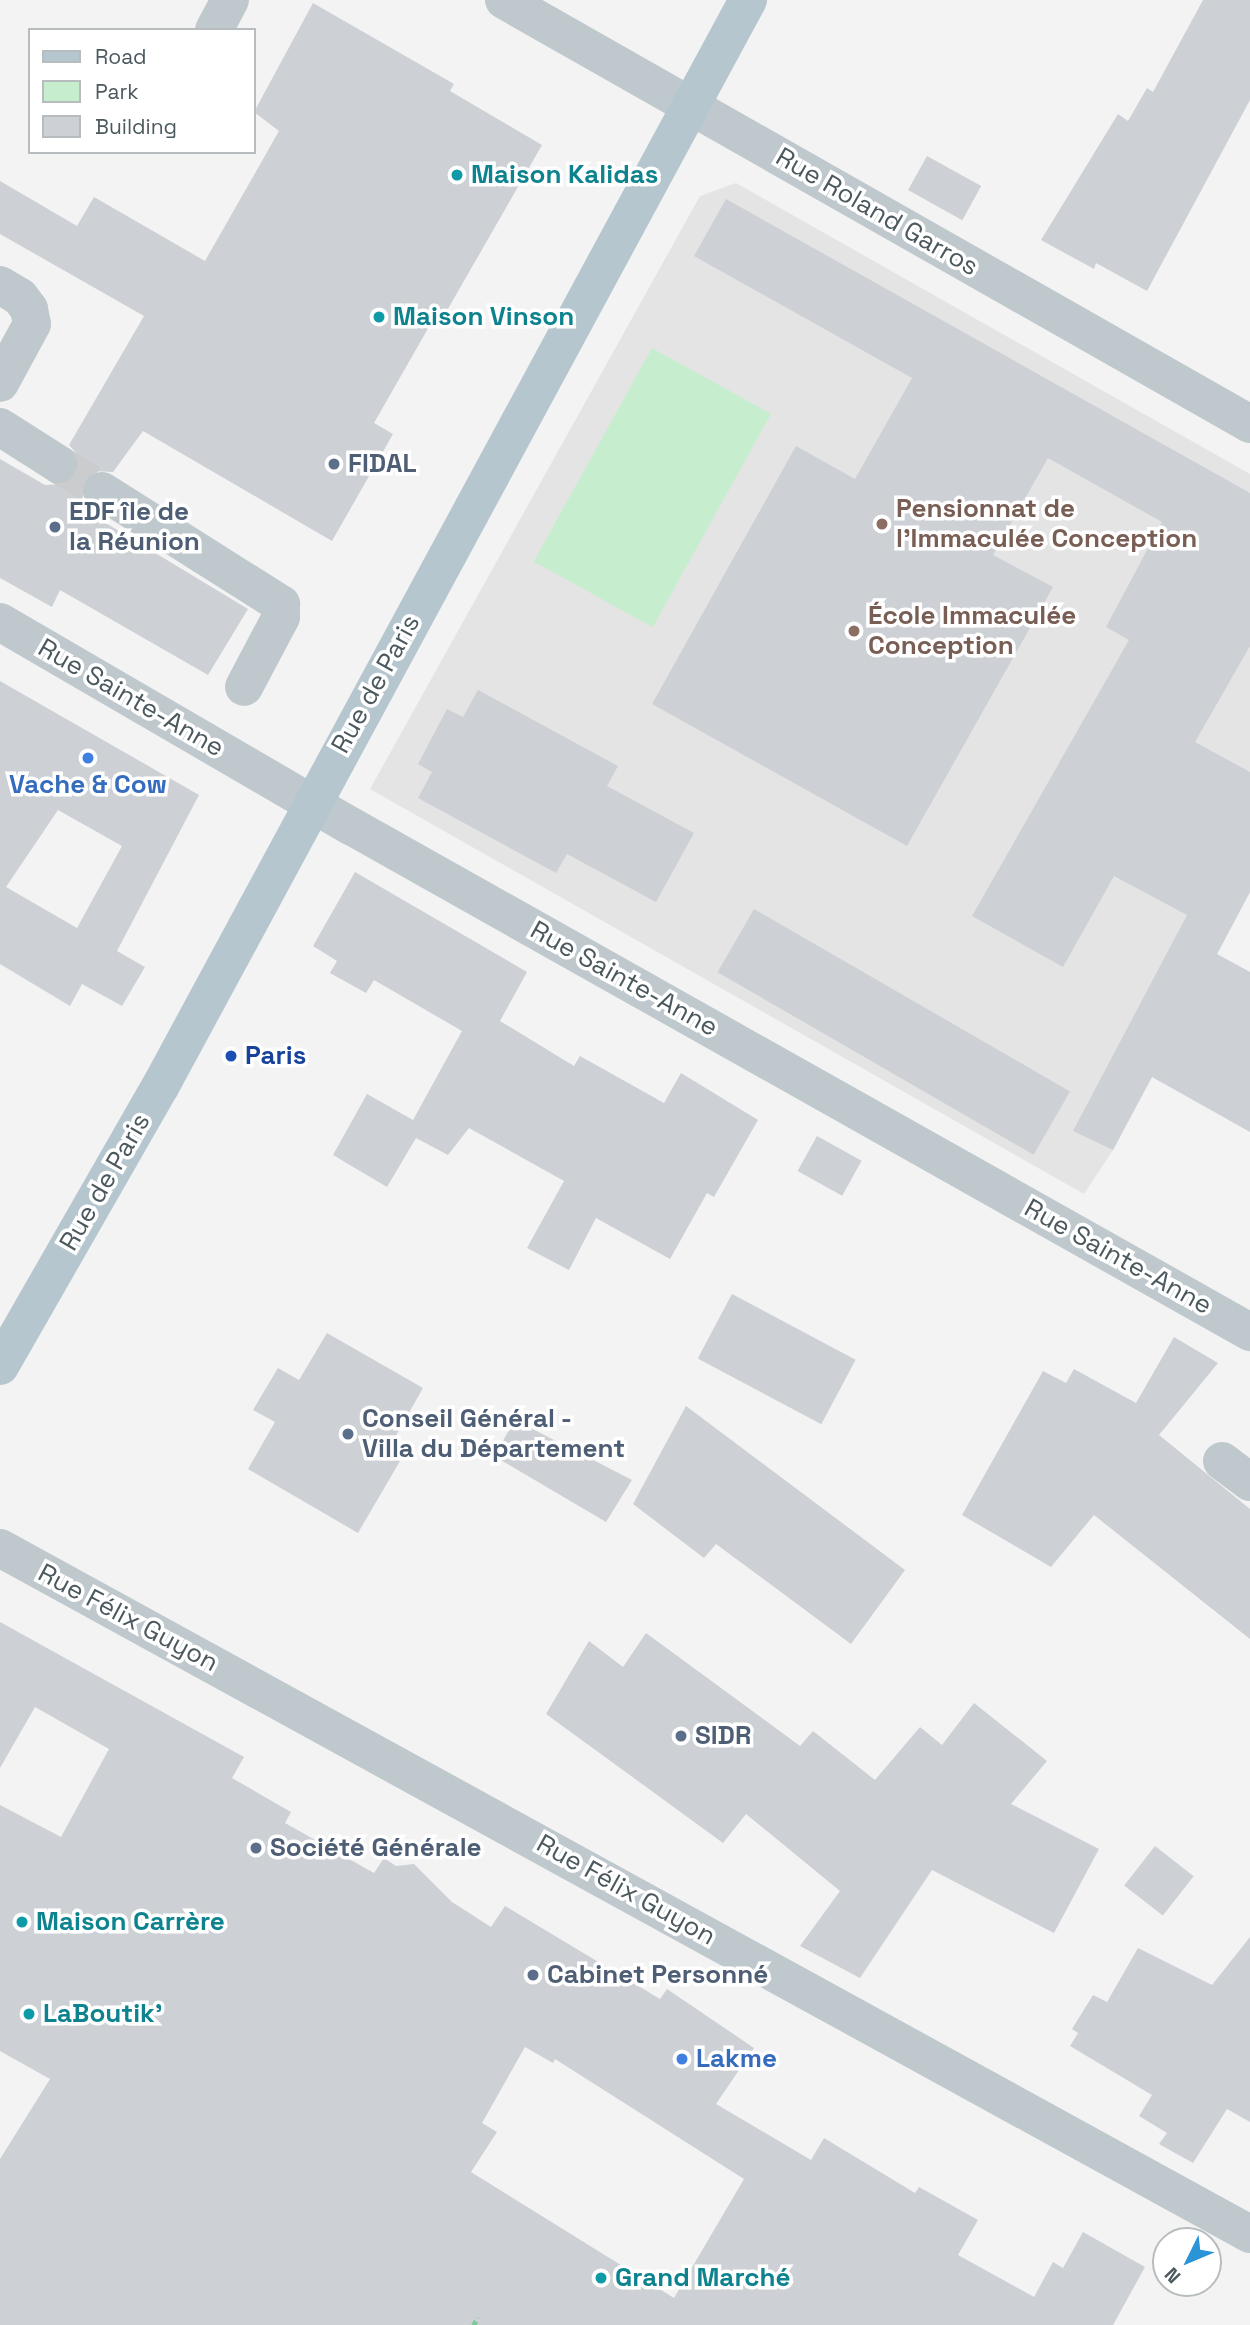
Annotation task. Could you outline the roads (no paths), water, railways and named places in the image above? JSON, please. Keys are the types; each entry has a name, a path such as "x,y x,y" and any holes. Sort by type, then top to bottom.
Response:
{"main road":[{"name":"Rue de Paris","path":"0,1366 160,1087 748,0"}],"street":[{"path":"215,28 230,0"},
{"name":"Rue Roland Garros","path":"504,0 1250,424"},
{"path":"0,285 20,297 29,309 32,324 0,383"},
{"path":"0,427 58,464"},
{"path":"102,491 281,604 281,617 244,687"},
{"name":"Rue Sainte-Anne","path":"0,622 311,804 1250,1332"},
{"name":"Rue Félix Guyon","path":"0,1548 1250,2234"}],"tunnel":[{"path":"58,464 102,491"}],"place":[{"name":"Maison Kalidas","path":"457,175"},
{"name":"Maison Vinson","path":"379,317"},
{"name":"FIDAL","path":"334,464"},
{"name":"Pensionnat de l'Immaculée Conception","path":"882,524"},
{"name":"EDF île de la Réunion","path":"55,527"},
{"name":"École Immaculée Conception","path":"854,631"},
{"name":"Vache & Cow","path":"88,758"},
{"name":"Paris","path":"231,1056"},
{"name":"Conseil Général - Villa du Département","path":"348,1434"},
{"name":"SIDR","path":"681,1736"},
{"name":"Société Générale","path":"256,1848"},
{"name":"Maison Carrère","path":"22,1922"},
{"name":"Cabinet Personné","path":"533,1975"},
{"name":"LaBoutik'","path":"29,2014"},
{"name":"Lakme","path":"682,2059"},
{"name":"Grand Marché","path":"601,2278"}]}
